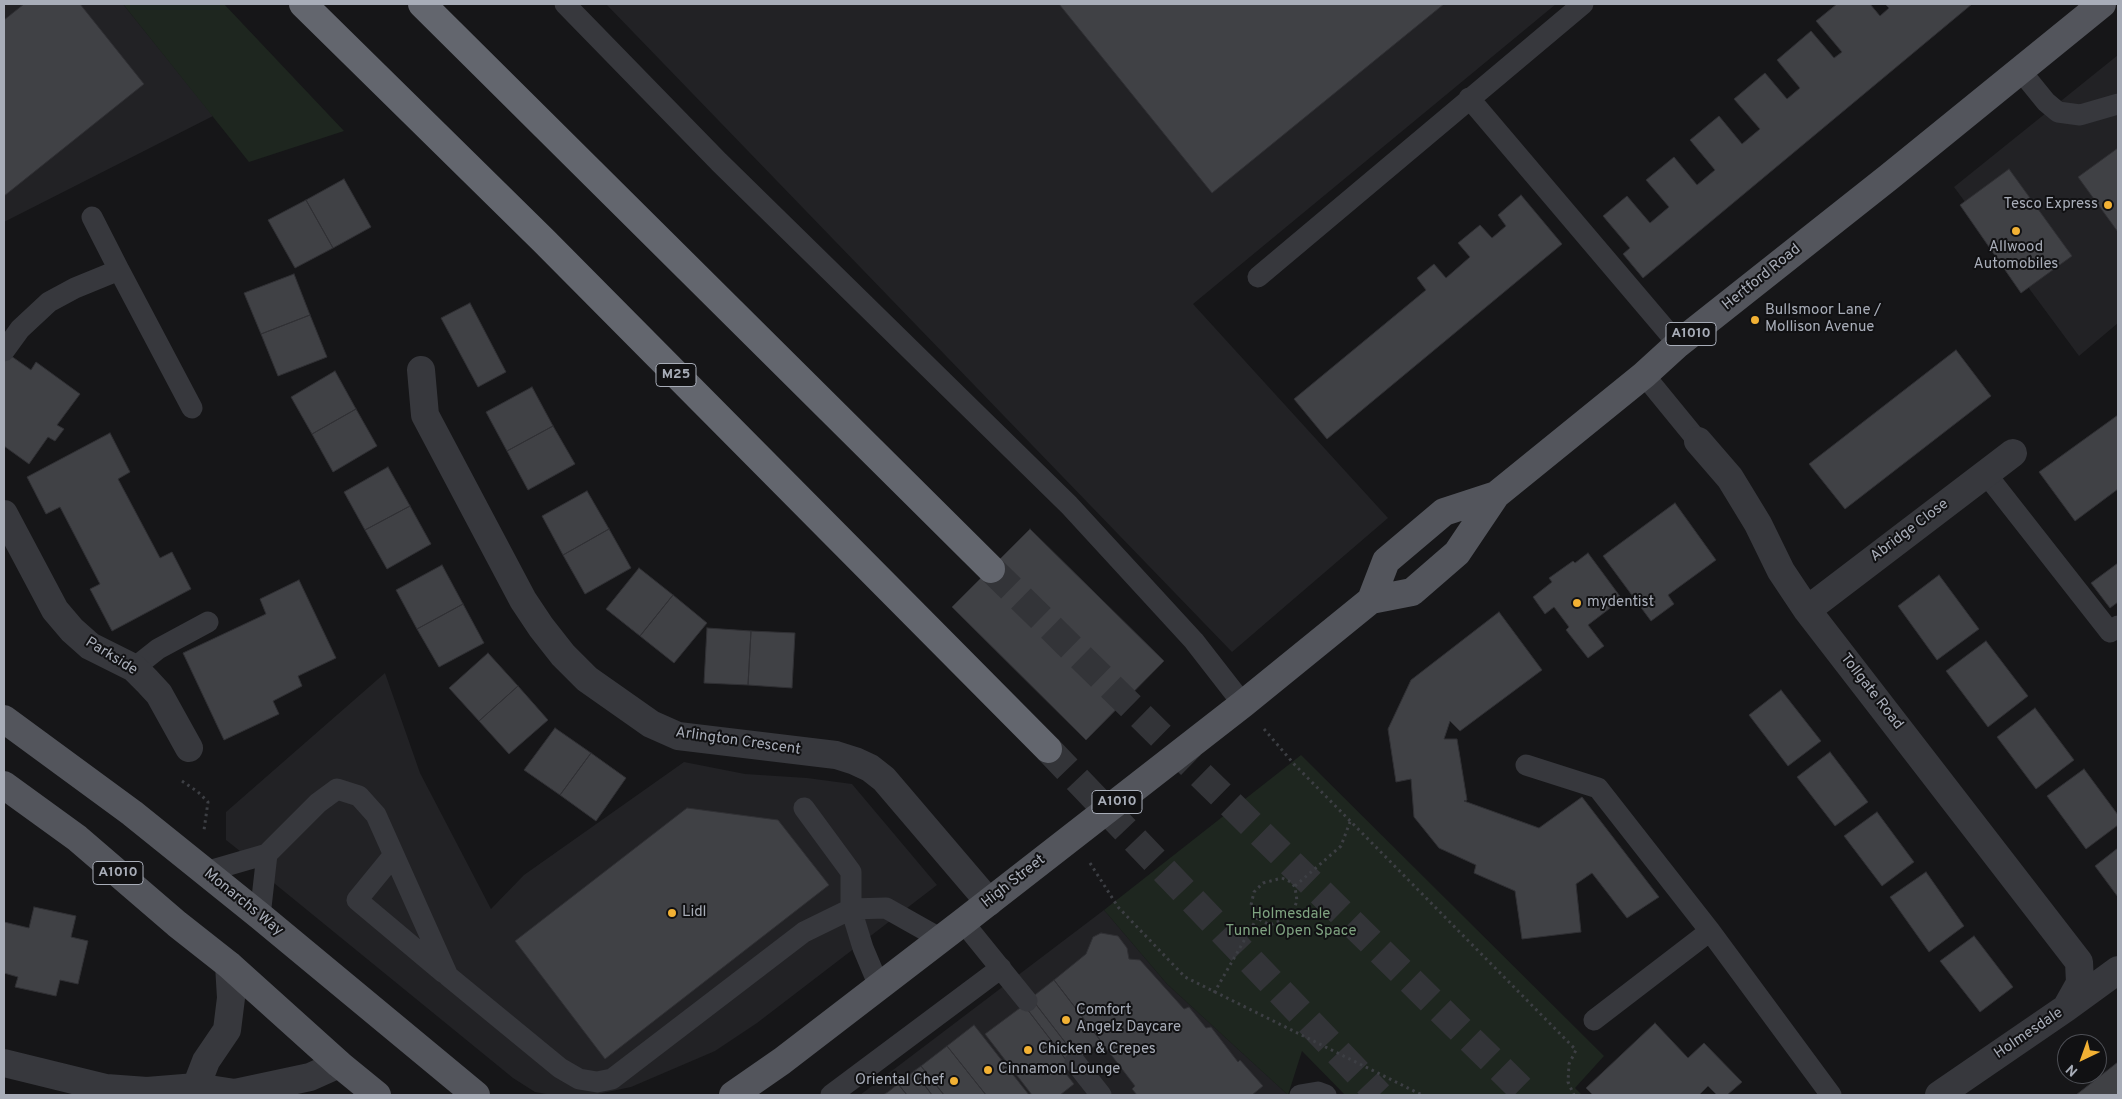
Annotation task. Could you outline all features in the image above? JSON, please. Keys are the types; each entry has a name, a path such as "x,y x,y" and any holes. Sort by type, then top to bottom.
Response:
{"highway":[{"name":"M25","path":"303,4 544,241 1048,749"},
{"path":"422,4 991,569"}],"main road":[{"name":"Hertford Road","path":"1292,663 1371,600 1412,592 1457,553 1496,495 1644,375 1678,344 2102,4"},
{"path":"1371,600 1386,561 1444,512 1496,495"},
{"name":"High Street","path":"739,1094 989,902 1243,704 1292,663"},
{"name":"Monarchs Way","path":"4,719 132,813 476,1095"},
{"name":"A1010","path":"4,785 77,838 176,924 229,965 339,1064 377,1095"}],"street":[{"name":"Arlington Crescent","path":"421,370 425,414 519,591 541,627 563,655 587,679 651,724 678,736 836,755 856,761 870,768 884,779 989,902"},
{"name":"Tollgate Road","path":"1698,441 1730,478 1758,524 1780,571 1807,610 2079,962 2080,983 2066,1008"},
{"name":"Abridge Close","path":"1807,610 2013,453"},
{"name":"Parkside","path":"4,514 55,610 72,630 90,646 134,668 159,694 189,748"},
{"path":"198,1091 206,1061 227,1030 231,998 229,965"},
{"name":"Holmesdale","path":"1939,1095 2118,970"},
{"path":"4,1064 106,1088 234,1094 310,1077 339,1064"}],"lane":[{"path":"564,4 719,162 1069,504 1194,641 1243,704"},
{"path":"1258,277 1583,4"},
{"path":"2020,70 2046,102 2058,112 2080,115 2118,104"},
{"path":"1470,98 1678,344"},
{"path":"92,218 192,408"},
{"path":"4,351 20,329 49,302 76,288 119,270"},
{"name":"Tollgate Road","path":"1644,375 1698,441"},
{"path":"1986,474 2110,632 2118,626"},
{"path":"134,668 158,649 208,622"},
{"path":"1526,765 1598,788 1710,931 1831,1095"},
{"path":"205,872 267,854 318,803 337,789 359,796 376,815 448,976"},
{"path":"804,808 851,872 851,910 863,948 880,986"},
{"path":"260,916 267,854"},
{"path":"393,856 357,900 560,1068 579,1078 597,1082 612,1080 804,932 851,910 886,908 941,939"},
{"path":"963,922 1027,1001"},
{"path":"1594,1020 1710,931"},
{"path":"831,1095 1002,968"},
{"path":"1075,1062 1101,1095"},
{"path":"1300,1095 1318,1092 1326,1095"}],"path":[{"path":"1243,704 1294,764 1576,1050 1569,1064 1568,1082 1574,1095"},
{"path":"1295,886 1341,846 1350,822"},
{"path":"1073,836 1118,907 1185,977 1422,1095"},
{"path":"1282,878 1295,886 1297,901 1293,911 1282,920 1270,925 1257,918 1250,905 1254,892 1263,883 1282,878"},
{"path":"1214,993 1257,918"}],"shaded area":[{"path":"4,4 123,4 213,116 4,222"},
{"path":"606,4 1556,4 1193,304 1388,518 1232,652"},
{"path":"2118,55 2118,323 2079,356 1954,187"},
{"path":"385,673 420,773 491,909 524,875 684,762 745,774 807,778 852,784 937,885 757,1023 715,1051 631,1087 593,1095 552,1095 535,1092 513,1078 269,879 255,863 226,840 226,812"},
{"path":"1104,910 1167,984 1288,1095 860,1095"}],"green space":[{"path":"123,4 224,4 344,131 249,162"},
{"name":"Holmesdale Tunnel Open Space","path":"1301,755 1604,1056 1575,1088 1582,1095 1345,1095 1302,1051 1288,1095 1167,984 1104,910"}],"building":[{"path":"24,4 80,4 144,84 4,196 4,20"},
{"path":"1059,4 1444,4 1212,193"},
{"path":"1837,4 1870,4 1880,16 1889,8 1885,4 1972,4 1643,278 1623,254 1630,248 1603,216 1627,196 1650,223 1669,207 1646,180 1674,157 1697,185 1715,170 1690,140 1719,116 1742,144 1760,129 1734,99 1765,73 1787,99 1800,88 1777,60 1811,31 1834,58 1842,52 1816,21"},
{"name":"Tesco Express","path":"2118,148 2118,232 2078,177"},
{"name":"Allwood Automobiles","path":"2009,169 2072,256 2021,293 1960,205"},
{"path":"344,179 371,227 333,248 306,200"},
{"path":"1521,195 1562,244 1327,439 1294,399 1426,290 1417,278 1434,264 1446,278 1470,257 1458,243 1480,225 1492,238 1506,226 1498,215"},
{"path":"306,200 333,248 295,268 268,220"},
{"path":"294,274 310,315 261,334 244,293"},
{"path":"470,303 506,372 478,387 441,318"},
{"path":"310,315 327,357 278,376 261,334"},
{"path":"1956,350 1991,396 1845,509 1809,464"},
{"path":"4,351 31,370 36,362 80,394 57,425 64,429 55,441 48,437 29,464 4,446"},
{"path":"335,371 356,409 312,434 291,397"},
{"path":"532,387 553,426 507,451 486,412"},
{"path":"356,409 377,446 333,472 312,434"},
{"path":"2118,415 2118,489 2075,521 2039,472"},
{"path":"553,426 575,464 528,490 507,451"},
{"path":"110,433 130,472 118,479 160,558 172,552 191,589 112,631 90,589 100,584 60,507 46,514 27,477"},
{"path":"388,467 410,506 365,530 344,492"},
{"path":"587,491 609,529 563,555 542,516"},
{"path":"1675,503 1716,560 1668,595 1674,604 1651,621 1603,556"},
{"path":"410,506 431,544 387,569 365,530"},
{"path":"609,529 631,568 585,594 563,555"},
{"path":"1030,529 1164,661 1086,740 952,607"},
{"name":"mydentist","path":"1588,553 1622,599 1588,625 1604,646 1588,658 1566,630 1569,627 1554,607 1545,614 1533,597 1552,582 1549,578"},
{"path":"2118,563 2118,602 2110,608 2091,583"},
{"path":"442,565 463,604 417,629 396,590"},
{"path":"639,568 673,595 640,636 606,609"},
{"path":"1939,575 1979,629 1937,660 1898,606"},
{"path":"299,580 336,658 298,676 302,686 273,701 279,714 224,740 183,653 266,614 260,599"},
{"path":"673,595 707,623 674,663 640,636"},
{"path":"463,604 484,643 439,667 417,629"},
{"path":"1499,612 1542,670 1460,731 1450,721 1444,739 1457,739 1467,800 1464,801 1539,828 1582,797 1659,897 1627,918 1592,873 1576,884 1581,932 1522,939 1515,891 1474,873 1476,865 1439,848 1414,817 1411,779 1396,782 1388,729 1411,680"},
{"path":"707,628 751,631 748,685 704,683"},
{"path":"751,631 795,633 792,688 748,685"},
{"path":"1986,641 2028,696 1988,727 1946,671"},
{"path":"488,653 518,686 479,721 449,688"},
{"path":"518,686 548,720 509,754 479,721"},
{"path":"1781,690 1821,741 1788,766 1749,715"},
{"path":"2035,708 2074,760 2036,789 1997,737"},
{"path":"555,728 591,753 560,795 524,770"},
{"path":"1830,752 1868,802 1835,826 1797,777"},
{"path":"591,753 626,778 596,821 560,795"},
{"path":"2084,769 2118,815 2118,825 2086,849 2047,796"},
{"name":"Lidl","path":"687,808 778,820 829,885 605,1059 515,941"},
{"path":"1877,812 1914,862 1882,886 1844,836"},
{"path":"2118,848 2118,897 2095,866"},
{"path":"1926,872 1964,926 1929,952 1890,897"},
{"path":"34,907 76,916 71,937 88,941 78,984 60,980 56,996 15,987 18,977 4,973 4,922 29,928"},
{"path":"1101,933 1118,936 1127,948 1129,959 1140,960 1184,1009 1189,1007 1206,1028 1211,1027 1238,1062 1240,1060 1263,1086 1252,1095 1137,1095 1132,1089 1135,1086 1054,980 1086,954 1093,937"},
{"path":"1974,936 2013,987 1980,1012 1940,961"},
{"name":"Comfort Angelz Daycare","path":"1054,980 1101,1041 1078,1059 1031,998"},
{"path":"1031,998 1078,1059 1070,1065 1024,1005"},
{"name":"Chicken & Crepes","path":"1024,1005 1070,1065 1063,1070 1074,1084 1060,1095 1032,1095 985,1034"},
{"path":"1655,1023 1688,1058 1704,1043 1742,1082 1727,1095 1717,1095 1708,1086 1699,1095 1593,1095 1586,1088"},
{"name":"Cinnamon Lounge","path":"974,1025 1029,1095 986,1095 947,1046"},
{"name":"Oriental Chef","path":"947,1046 986,1095 944,1095 921,1066"},
{"path":"2118,1062 2118,1095 2076,1095 2090,1084 2107,1084 2107,1071"},
{"path":"921,1066 944,1095 932,1095 914,1071"},
{"path":"914,1071 932,1095 907,1095 898,1084"},
{"path":"898,1084 907,1095 883,1095 888,1092"}],"tunnel":[{"path":"991,569 1527,1095"},
{"path":"1048,749 1379,1095"}],"place":[{"name":"Tesco Express","path":"2108,205"},
{"name":"Allwood Automobiles","path":"2016,231"},
{"name":"Bullsmoor Lane / Mollison Avenue","path":"1755,320"},
{"name":"mydentist","path":"1577,603"},
{"name":"Lidl","path":"672,913"},
{"name":"Comfort Angelz Daycare","path":"1066,1020"},
{"name":"Chicken & Crepes","path":"1028,1050"},
{"name":"Cinnamon Lounge","path":"988,1070"},
{"name":"Oriental Chef","path":"954,1081"}]}
